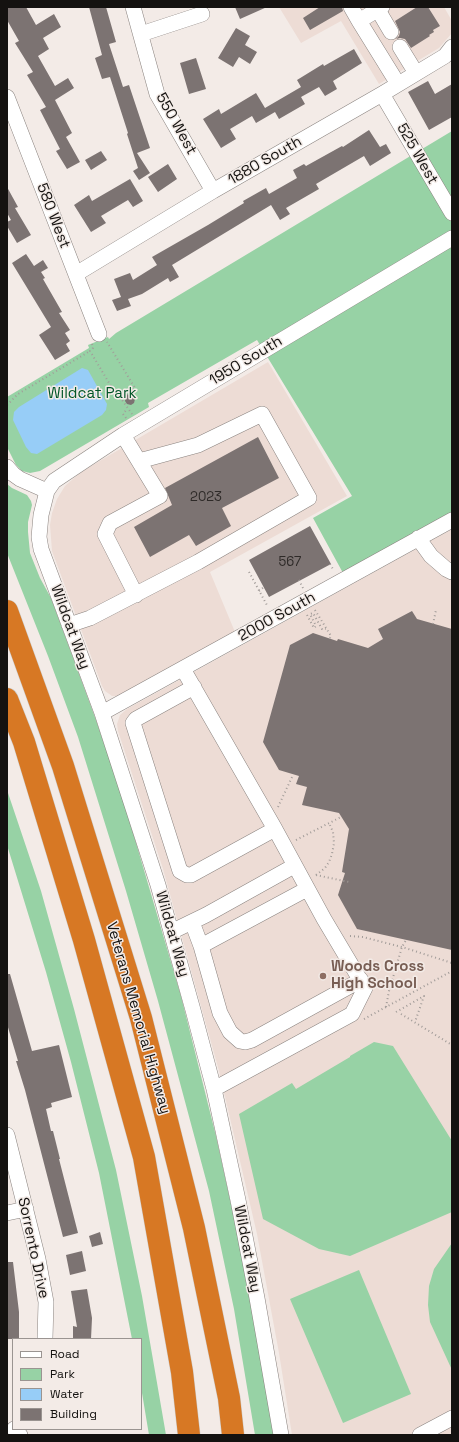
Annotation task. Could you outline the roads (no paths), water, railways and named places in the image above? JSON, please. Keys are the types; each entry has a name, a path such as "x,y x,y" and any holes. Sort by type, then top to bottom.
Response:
{"highway":[{"name":"Veterans Memorial Highway","path":"7,611 63,766 141,1018 194,1228 229,1398 233,1435"},
{"name":"Veterans Memorial Highway","path":"7,699 24,742 84,940 144,1157 182,1372 189,1435"}],"street":[{"name":"550 West","path":"133,7 157,94 213,191"},
{"path":"351,7 398,84"},
{"path":"359,21 380,8 391,32"},
{"path":"141,34 202,14"},
{"path":"400,47 416,73"},
{"name":"1880 South","path":"76,274 213,191 382,94 444,56 452,47"},
{"name":"525 West","path":"382,94 452,213"},
{"name":"580 West","path":"7,97 76,274 98,338"},
{"name":"1950 South","path":"47,491 54,481 123,435 452,238"},
{"path":"69,625 90,618 136,595 198,562 309,498 262,414 198,445 138,461"},
{"path":"123,435 160,496 110,523 105,534 136,595"},
{"path":"7,467 20,479 47,491"},
{"name":"Wildcat Way","path":"47,491 41,515 39,537 45,561 102,713 158,885 214,1089 257,1298 281,1435"},
{"name":"2000 South","path":"102,713 452,520"},
{"path":"418,538 431,556 446,569 452,572"},
{"path":"183,668 275,829 307,889 365,988 352,1014 214,1089"},
{"path":"194,687 136,719 133,723 180,871 187,875 191,875 275,829"},
{"path":"171,932 294,866"},
{"path":"158,885 180,871"},
{"path":"201,946 307,889"},
{"path":"192,922 201,946 220,1013 230,1032 240,1041 245,1042 252,1040 361,980"},
{"name":"Sorrento Drive","path":"7,1135 38,1259 46,1302 45,1338"},
{"path":"7,1213 26,1209"},
{"path":"420,1435 452,1418"}],"water":[{"path":"82,368 88,370 107,404 106,410 102,415 37,454 31,453 26,447 13,420 14,412 19,407"}],"place":[{"name":"Woods Cross High School","path":"323,976"}],"park label":[{"name":"Wildcat Park","path":"92,394"}]}
